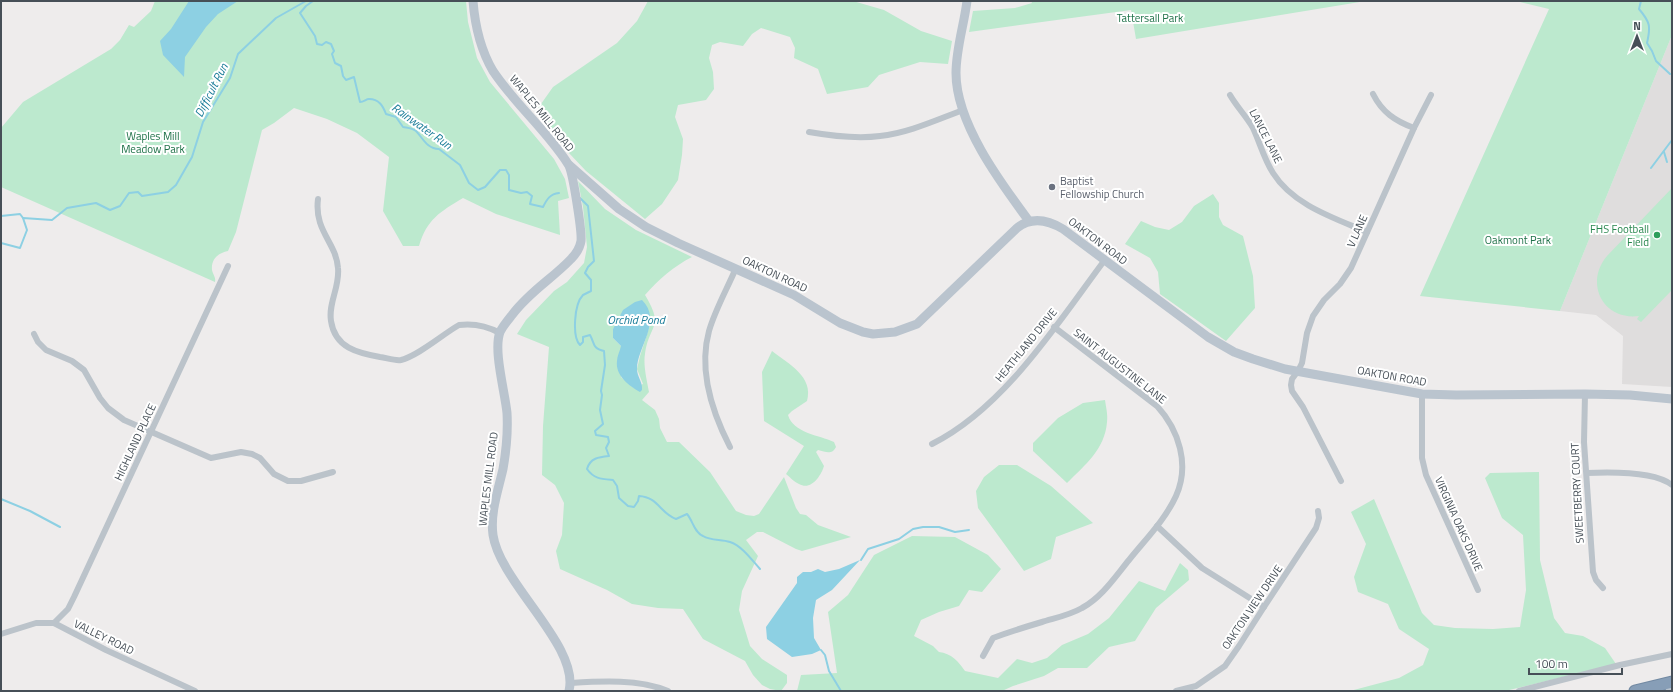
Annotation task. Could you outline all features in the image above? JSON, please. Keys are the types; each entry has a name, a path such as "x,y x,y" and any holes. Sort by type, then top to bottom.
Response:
{"highway":[{"path":"1634,691 1672,682"}],"street":[{"name":"WAPLES MILL ROAD","path":"474,1 479,40 488,63 498,78 570,165 581,226 581,241 579,248 567,263 537,287 518,306 500,333 499,353 507,414 506,445 493,511 493,537 503,563 564,657 570,672 570,687"},
{"path":"967,1 956,74 959,97 963,110 989,164 1029,221"},
{"path":"1373,94 1378,104 1385,112 1398,122 1414,128"},
{"name":"LANCE LANE","path":"1230,95 1253,129 1266,161 1274,174 1286,188 1309,206 1368,232"},
{"name":"V LANE","path":"1341,482 1303,407 1292,392 1292,379 1302,363 1307,332 1312,316 1348,273 1368,232 1414,128 1431,95"},
{"path":"809,132 856,137 881,136 911,128 963,110"},
{"name":"OAKTON ROAD","path":"570,165 602,195 637,222 678,243 794,295 853,329 873,334 895,332 910,328 924,318 1010,234 1029,221 1043,221 1054,224 1220,344 1253,360 1298,371 1422,394 1585,394 1630,395 1672,399"},
{"path":"318,199 318,218 338,267 337,286 330,308 330,316 333,332 343,345 367,355 401,360 415,353 459,325 467,324 489,327 500,333"},
{"name":"HEATHLAND DRIVE","path":"932,444 949,436 1007,386 1104,261"},
{"name":"HIGHLAND PLACE","path":"54,623 70,606 228,266"},
{"path":"730,447 708,393 706,352 712,324 736,268"},
{"name":"SAINT AUGUSTINE LANE","path":"983,656 993,638 1082,608 1103,591 1157,526 1176,496 1180,483 1182,464 1181,451 1173,428 1166,415 1157,406 1054,327"},
{"path":"34,334 38,342 46,350 72,361 84,370 100,398 108,408 124,420 211,458 242,452 252,454 260,458 274,474 288,481 301,481 333,472"},
{"name":"VIRGINIA OAKS DRIVE","path":"1422,394 1422,458 1426,475 1478,590"},
{"name":"SWEETBERRY COURT","path":"1585,394 1584,442 1593,572 1596,580 1603,588"},
{"path":"1587,473 1630,474 1668,482 1672,486"},
{"name":"OAKTON VIEW DRIVE","path":"1176,691 1196,686 1224,666 1239,646 1316,528 1319,518 1318,511"},
{"path":"1157,526 1202,568 1264,607"},
{"path":"1,634 44,622 54,623"},
{"name":"VALLEY ROAD","path":"54,623 180,688 195,691"},
{"path":"1518,691 1620,665 1672,654"},
{"path":"570,687 609,681 657,687 668,691"}],"shaded area":[{"path":"1672,35 1672,387 1622,384 1623,336 1596,315 1560,311"}],"green space":[{"name":"Waples Mill Meadow Park","path":"155,1 466,1 468,22 477,58 490,82 554,159 565,179 569,198 558,201 560,235 496,214 463,198 435,217 426,229 419,246 403,246 383,211 389,157 357,133 327,119 294,108 262,130 236,232 228,251 218,255 212,266 215,282 1,187 1,128 23,102 111,49 120,40 129,25 134,27 151,11"},
{"path":"648,1 853,1 884,10 921,31 952,41 948,64 920,62 879,75 868,87 827,94 818,69 794,58 795,48 790,37 761,28 752,34 743,46 720,42 712,45 709,58 713,72 714,89 706,100 678,105 675,117 683,139 678,180 662,204 645,219 586,171 568,152 536,111 553,87 617,43 637,21"},
{"name":"Tattersall Park","path":"1031,1 1366,1 1136,39 1131,10 969,32 973,11 1015,8 1032,3"},
{"name":"Oakmont Park","path":"1516,1 1672,1 1672,35 1560,311 1420,296 1549,9"},
{"path":"578,181 605,209 636,230 692,257 667,274 645,295 651,306 655,320 647,344 644,363 649,392 642,400 655,410 659,419 660,428 667,442 679,442 710,472 736,511 746,515 754,516 759,514 784,477 796,508 800,514 806,515 818,525 851,537 802,551 763,532 757,532 746,540 758,556 742,591 739,610 750,646 762,659 787,675 787,683 781,691 770,689 762,685 753,675 745,661 703,639 683,609 658,608 632,604 607,590 560,569 556,551 562,535 564,503 555,485 542,475 543,426 549,347 517,334 526,320 554,291 567,282 584,263 587,247 583,207","holes":["618,323 650,325 637,369 643,384 634,388 621,377 621,346 613,338 613,329"]},
{"path":"1672,188 1672,290 1641,322 1637,319 1639,316 1626,316 1616,313 1607,306 1601,298 1597,277 1600,267 1607,256"},
{"path":"1213,194 1219,203 1219,217 1223,225 1243,236 1253,276 1255,308 1226,341 1160,294 1158,272 1150,258 1125,244 1141,221 1155,227 1169,230 1182,222 1194,206"},
{"path":"772,351 792,366 807,385 807,401 788,415 791,421 795,426 807,433 834,442 836,447 831,452 818,450 816,452 824,466 818,478 808,486 803,486 797,483 786,474 804,446 764,421 762,372"},
{"path":"1105,400 1107,419 1102,440 1093,456 1067,483 1033,451 1033,443 1058,418 1083,403"},
{"path":"999,465 1017,465 1051,486 1093,523 1056,537 1051,559 1024,571 978,508 976,491 984,477"},
{"path":"1539,472 1540,560 1554,618 1565,633 1583,636 1605,648 1616,664 1505,691 1350,691 1399,678 1423,665 1429,649 1399,629 1388,604 1358,592 1354,577 1366,544 1351,512 1374,499 1422,613 1434,625 1455,628 1493,629 1520,627 1526,590 1523,535 1502,518 1485,478 1490,473"},
{"path":"912,536 955,537 988,555 1001,569 982,592 969,590 959,606 939,612 921,620 914,636 933,646 939,652 951,656 965,671 998,678 1017,659 1032,663 1047,658 1062,645 1088,634 1109,618 1139,581 1165,591 1180,563 1188,570 1189,580 1156,608 1135,641 1109,647 1087,668 1058,668 1044,676 1002,691 797,691 801,675 837,673 828,612 848,595 874,555"}],"water":[{"path":"189,1 238,1 218,14 206,27 185,57 184,77 163,55 160,41 171,29"},
{"name":"Orchid Pond","path":"642,300 648,308 650,325 638,361 637,372 642,387 640,392 631,387 618,371 617,359 621,346 613,338 613,329 623,310 635,302"},
{"path":"860,560 832,590 816,600 813,618 814,638 821,650 812,654 792,657 767,639 766,627 797,583 797,577 803,572 811,572 818,569 825,572 839,569"}],"waterway":[{"name":"Difficult Run","path":"1,243 20,248 27,230 23,218 52,220 67,208 96,203 110,210 120,206 129,193 138,192 142,196 168,192 176,185 192,157 203,122 230,78 238,54 276,18 306,1"},
{"name":"Rainwater Run","path":"313,1 300,13 315,36 317,44 322,45 326,42 331,44 334,51 332,54 335,63 341,66 343,76 346,80 354,77 360,102 367,99 372,99 378,102 386,114 396,117 403,127 416,131 428,145 439,149 460,165 469,183 478,190 485,187 500,170 506,170 509,175 509,190 521,193 527,192 532,196 530,204 543,207 549,197 553,194 559,193"},
{"path":"1641,1 1639,9 1649,24 1647,43 1656,61 1670,74"},
{"path":"1651,168 1672,140"},
{"path":"1664,152 1667,162"},
{"name":"Rainwater Run","path":"580,198 588,206 594,261 585,273 591,280 591,291 583,295 580,299 576,313 575,328 577,341 580,345 583,342 583,337 590,335 594,345 600,350 604,351 605,365 600,410 603,424 595,431 596,435 608,437 609,442 606,448 609,456 593,460 590,462 587,469 595,477 613,480 617,486 619,498 628,506 634,507 639,496 651,499 666,513 676,519 687,514 700,534 709,539 727,541 738,546 760,569"},
{"path":"1,216 20,214 23,218"},
{"path":"1,499 30,511 60,527"},
{"path":"861,560 868,549 899,539 913,529 923,527 939,527 955,532 969,530"},
{"path":"821,650 825,655 829,671 841,691"}],"place":[{"name":"Baptist Fellowship Church","path":"1052,187"},
{"name":"FHS Football Field","path":"1657,235"}]}
